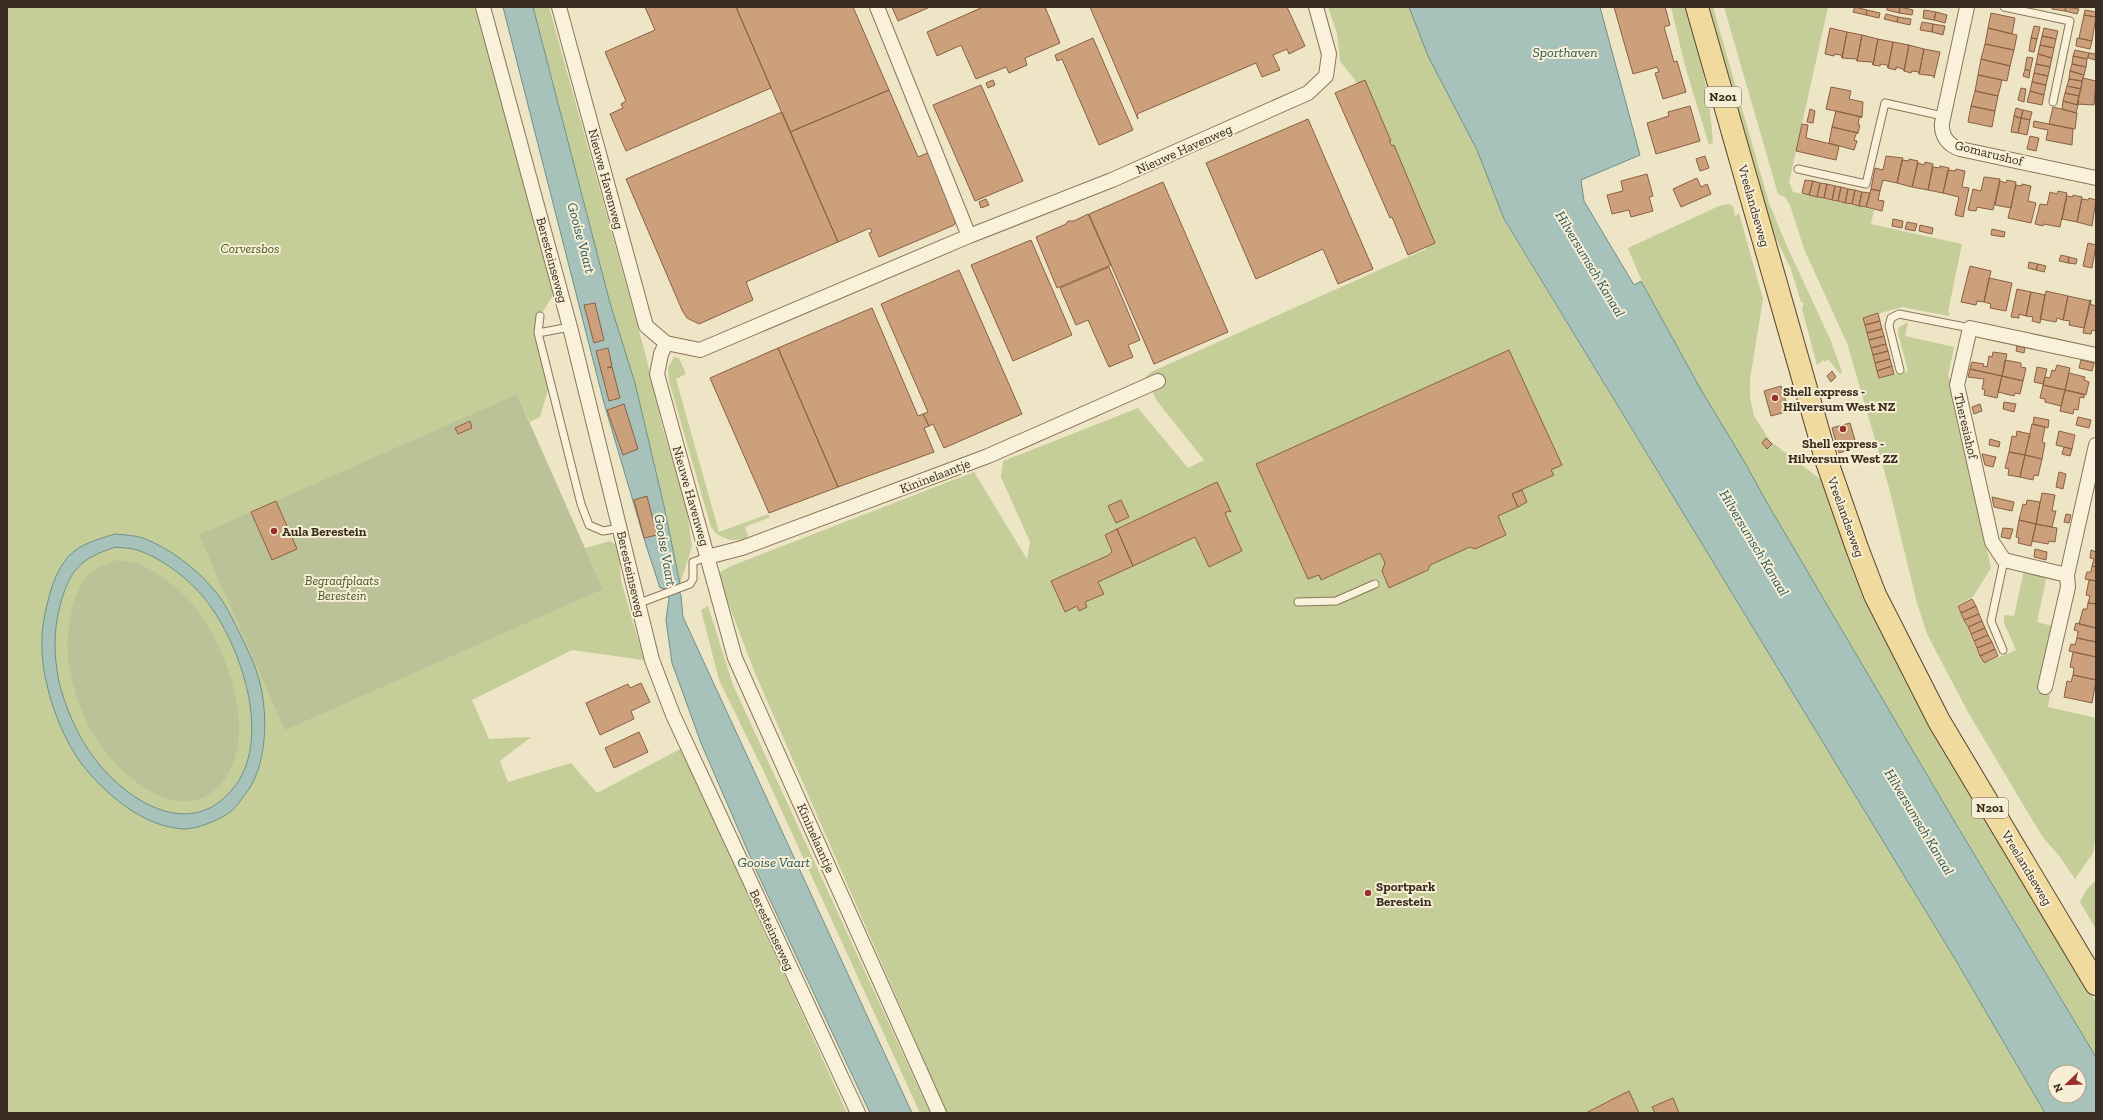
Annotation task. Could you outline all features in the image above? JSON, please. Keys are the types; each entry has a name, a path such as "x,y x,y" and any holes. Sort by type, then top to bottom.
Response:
{"main road":[{"name":"Vreelandseweg","path":"1697,7 1827,462 1875,595 1939,721 2096,984"}],"street":[{"name":"Beresteinseweg","path":"483,7 570,327 621,528 637,604 652,660 673,715 858,1113"},
{"name":"Nieuwe Havenweg","path":"559,7 646,326 666,343 700,350 969,236 1112,180 1308,94 1326,76 1329,54 1316,7"},
{"path":"877,7 969,236"},
{"name":"Gomarushof","path":"1967,7 1942,127 1943,134 1947,141 1956,148 2096,178"},
{"path":"1970,328 2096,355"},
{"name":"Theresiahof","path":"1970,328 1957,385 1992,542 2004,560"},
{"name":"Nieuwe Havenweg","path":"666,343 661,354 657,374 708,557"},
{"name":"Kininelaantje","path":"939,1113 735,658 708,557 742,548 988,456 1158,381"},
{"path":"2045,687 2068,587 2067,575 2096,445"},
{"path":"2004,560 2067,575"}],"lane":[{"path":"2004,7 2070,21 2053,102"},
{"path":"1798,169 1866,184 1885,103 1944,116"},
{"path":"1900,370 1889,326 1891,318 1899,314 1970,328"},
{"path":"540,316 538,333 581,504 589,526 603,531 621,528"},
{"path":"538,333 570,327"},
{"name":"Kininelaantje","path":"637,604 687,586 693,579 693,562 708,557"},
{"path":"2003,650 1991,621 2004,560"},
{"path":"1298,602 1336,601 1375,584"}],"green space":[{"name":"Corversbos","path":"7,7 476,7 555,292 537,321 551,380 540,417 530,422 517,394 333,476 603,589 585,548 610,541 619,547 622,584 644,660 572,650 472,700 489,739 531,737 500,761 508,782 571,763 597,793 682,748 847,1113 7,1113"},
{"path":"533,7 549,7 647,360 662,426 686,503 692,547 680,584 664,506 635,383 610,303"},
{"name":"Sportpark Berestein","path":"1328,7 1409,7 1428,56 1477,150 1504,220 1958,964 2045,1113 947,1113 755,673 717,574 731,566 974,472 1027,559 1030,542 1001,477 1003,461 1138,408 1188,468 1204,460 1157,401 1145,377 1151,372 1426,249 1355,80 1340,61 1337,33"},
{"path":"1671,7 1687,7 1707,91 1713,143 1709,145 1685,66"},
{"path":"1707,7 1713,7 1769,203 1786,244 1831,341 1842,372 1840,374 1828,359 1825,362 1823,360 1817,365 1802,309 1804,303 1801,302 1791,269 1769,224"},
{"path":"1724,7 1828,7 1789,182 1793,192 1874,210 1871,224 1962,244 1948,312 1950,313 1949,316 1902,307 1863,318 1879,378 1908,371 1898,333 1899,327 1908,322 1905,336 1954,347 1948,376 1951,382 1951,388 1991,568 1973,597 1957,605 1983,664 2016,650 2004,623 2004,615 2014,616 2024,570 2047,575 2037,622 2052,626 2037,692 2050,694 2048,707 2096,718 2096,835 2093,853 2075,879 2060,857 2042,836 1969,714 1927,634 1917,603 1888,484 1847,343 1804,249 1790,205 1785,197 1778,194"},
{"path":"1728,204 1733,206 1735,216 1739,213 1763,299 1750,379 1750,397 1754,416 1770,441 1828,485 1855,569 1878,627 1941,744 2096,1002 2096,1057 1956,824 1693,377 1658,314 1642,281 1628,248 1719,206"},
{"path":"674,357 679,358 686,374 676,379 719,532 768,514 770,517 745,527 748,536 747,538 737,540 727,539 714,531 711,527 669,381 668,368"},
{"name":"Begraafplaats Berestein","path":"517,394 603,589 285,730 199,535"},
{"path":"117,560 133,562 149,569 167,580 183,594 195,607 207,625 219,647 228,670 235,695 239,720 238,744 232,766 220,785 205,797 189,801 173,800 156,794 140,785 112,760 102,747 92,732 80,706 72,680 68,653 68,636 72,609 78,591 87,577 99,568"},
{"path":"708,606 733,685 930,1113 920,1113 764,772 719,680 701,610"},
{"path":"2096,881 2096,929 2080,902 2086,890"}],"water":[{"name":"Gooise Vaart","path":"503,7 533,7 610,303 635,383 664,506 680,584 677,585 681,596 683,617 912,1113 870,1113 756,870 701,743 672,663 666,620 669,599 666,589 660,588 604,403"},
{"path":"1409,7 1600,7 1640,155 1581,180 1584,201 1634,285 1641,281 1700,388 1766,501 1956,824 2096,1057 2096,1113 2045,1113 1958,964 1504,219 1477,150 1428,56"},
{"path":"115,534 143,538 163,547 182,560 207,582 218,595 231,616 251,657 261,687 264,703 264,737 258,770 252,785 234,809 220,818 202,826 190,829 169,827 140,815 113,797 91,775 75,755 60,726 49,694 43,664 42,632 45,612 53,583 61,567 73,552 90,542","holes":["116,547 130,548 156,558 174,570 199,591 218,618 241,667 248,694 252,721 251,747 244,771 231,791 214,806 195,813 176,813 157,808 138,799 105,771 81,739 68,710 59,682 56,663 55,635 60,606 67,584 72,575 85,561 104,551"]}],"building":[{"path":"645,7 736,7 771,88 626,151 610,114 623,108 621,104 626,101 605,52 655,30"},
{"path":"736,7 853,7 889,90 790,132"},
{"path":"892,7 930,7 898,21"},
{"path":"983,7 1045,7 1060,43 1025,58 1027,65 1009,73 1006,67 976,79 961,45 937,56 927,32"},
{"path":"1090,7 1287,7 1305,46 1289,54 1287,49 1273,55 1280,70 1262,77 1256,63 1137,114 1138,119"},
{"path":"1614,7 1665,7 1670,25 1664,27 1674,62 1677,61 1686,92 1663,99 1655,73 1659,72 1657,67 1633,74"},
{"path":"1855,7 1867,10 1866,15 1853,12"},
{"path":"1887,7 1900,7 1899,13 1887,10"},
{"path":"1900,7 1913,10 1912,15 1899,13"},
{"path":"2052,7 2066,7 2065,11 2052,9"},
{"path":"2066,7 2079,9 2077,14 2065,11"},
{"path":"1867,10 1880,13 1879,18 1866,15"},
{"path":"1924,10 1936,12 1934,20 1923,18"},
{"path":"2085,10 2096,12 2096,17 2084,15"},
{"path":"1936,12 1947,15 1945,23 1934,20"},
{"path":"1991,13 2015,18 2012,34 1988,28"},
{"path":"1886,14 1898,17 1897,22 1884,19"},
{"path":"2084,15 2096,17 2092,41 2079,38"},
{"path":"1898,17 1911,19 1910,25 1897,22"},
{"path":"1922,22 1933,24 1932,32 1920,30"},
{"path":"1933,24 1945,26 1943,35 1932,32"},
{"path":"2034,26 2040,27 2037,39 2031,38"},
{"path":"1830,28 1847,32 1842,58 1841,55 1834,54 1834,56 1825,54"},
{"path":"1988,28 2017,35 2014,50 1985,44"},
{"path":"2044,28 2058,31 2056,39 2042,36"},
{"path":"1847,32 1862,35 1857,61 1857,59 1842,58"},
{"path":"1862,35 1878,39 1873,65 1872,62 1857,61"},
{"path":"2042,36 2056,39 2054,48 2040,45"},
{"path":"1093,38 1133,130 1099,145 1062,59 1057,61 1055,55"},
{"path":"2031,38 2037,39 2034,52 2029,51"},
{"path":"2077,38 2092,41 2090,49 2076,46"},
{"path":"1878,39 1893,42 1888,68 1887,65 1873,65"},
{"path":"1893,42 1909,45 1904,71 1903,69 1896,67 1896,70 1888,68"},
{"path":"1985,44 2014,50 2010,66 1981,59"},
{"path":"1909,45 1924,49 1919,74 1919,72 1912,71 1911,73 1904,71"},
{"path":"2040,45 2054,48 2052,58 2038,54"},
{"path":"1924,49 1940,52 1934,78 1934,76 1919,74"},
{"path":"2075,50 2089,53 2087,59 2073,56"},
{"path":"2089,53 2096,54 2096,60 2088,58"},
{"path":"2038,54 2052,58 2050,67 2036,64"},
{"path":"2073,56 2087,59 2086,67 2072,64"},
{"path":"2027,57 2033,58 2030,71 2025,69"},
{"path":"1981,59 2010,66 2007,81 1978,75"},
{"path":"2036,64 2050,67 2048,76 2034,73"},
{"path":"2072,64 2086,67 2084,75 2070,71"},
{"path":"2025,69 2030,71 2029,78 2023,76"},
{"path":"2070,71 2084,75 2082,81 2069,79"},
{"path":"2034,73 2048,76 2046,85 2032,82"},
{"path":"1978,75 2002,80 1998,96 1975,91"},
{"path":"2083,78 2096,81 2094,105 2077,104"},
{"path":"2069,79 2082,81 2081,89 2067,86"},
{"path":"993,80 995,85 988,88 986,83"},
{"path":"1365,80 1391,141 1389,141 1392,146 1394,145 1435,243 1408,255 1392,217 1390,218 1335,93"},
{"path":"2032,82 2046,85 2044,95 2030,91"},
{"path":"981,85 1023,181 975,201 933,105"},
{"path":"2067,86 2081,89 2079,96 2065,93"},
{"path":"1831,87 1851,91 1849,99 1863,102 1862,117 1826,109"},
{"path":"2021,88 2026,89 2024,102 2018,100"},
{"path":"889,90 918,157 930,152 958,215 954,225 879,257 869,233 872,232 870,228 838,242 790,132"},
{"path":"1975,91 1998,96 1995,111 1971,106"},
{"path":"2030,91 2044,95 2042,105 2027,102"},
{"path":"2065,93 2079,96 2078,105 2063,101"},
{"path":"2063,101 2078,105 2076,113 2062,109"},
{"path":"1690,106 1700,141 1656,154 1647,123 1669,116 1668,112"},
{"path":"1971,106 1995,111 1992,127 1968,122"},
{"path":"2053,107 2077,113 2075,129 2049,124"},
{"path":"2016,108 2023,110 2021,118 2014,116"},
{"path":"1810,109 1815,111 1813,123 1807,122"},
{"path":"2023,110 2032,112 2030,120 2021,118"},
{"path":"1836,111 1862,117 1859,118 1858,125 1860,125 1858,133 1832,127"},
{"path":"782,112 838,242 746,282 753,300 699,324 687,318 682,310 626,179"},
{"path":"2014,116 2021,118 2018,133 2011,132"},
{"path":"2021,118 2030,120 2027,135 2018,133"},
{"path":"1308,119 1373,269 1338,284 1323,249 1256,279 1206,163"},
{"path":"2034,121 2073,129 2072,145 2046,140 2048,130 2033,127"},
{"path":"1802,124 1808,125 1806,138 1839,146 1836,160 1796,151"},
{"path":"1832,127 1858,133 1856,134 1854,140 1857,141 1854,150 1829,143"},
{"path":"2030,136 2039,138 2036,151 2027,149"},
{"path":"1705,156 1709,168 1700,171 1696,159"},
{"path":"1886,156 1903,158 1897,183 1883,180 1880,191 1871,189 1875,168 1883,170"},
{"path":"1909,159 1918,161 1912,187 1897,183 1902,160 1909,161"},
{"path":"1925,162 1933,164 1928,190 1912,187 1918,163 1924,165"},
{"path":"1940,166 1949,168 1943,193 1928,190 1933,167 1940,168"},
{"path":"1956,169 1965,171 1962,187 1969,188 1963,217 1955,215 1959,197 1943,193 1948,170 1955,171"},
{"path":"1647,174 1653,196 1649,197 1653,211 1631,217 1629,210 1612,214 1607,195 1623,191 1621,181"},
{"path":"1984,177 2000,179 1993,210 1977,207 1976,211 1968,210 1973,189 1981,191"},
{"path":"1697,178 1701,187 1707,184 1711,194 1681,207 1673,189"},
{"path":"1805,180 1813,181 1809,195 1802,193"},
{"path":"2007,180 2016,182 2011,208 1995,205 2000,181 2006,183"},
{"path":"1813,181 1820,183 1817,197 1809,195"},
{"path":"1163,182 1228,332 1154,364 1089,214"},
{"path":"1820,183 1827,184 1824,198 1817,197"},
{"path":"1827,184 1835,186 1832,200 1824,198"},
{"path":"2022,184 2031,186 2028,201 2036,203 2031,223 2008,218 2016,185 2022,186"},
{"path":"1835,186 1841,187 1838,201 1832,200"},
{"path":"1841,187 1848,189 1845,203 1838,201"},
{"path":"1848,189 1855,190 1852,204 1845,203"},
{"path":"1871,189 1880,191 1878,200 1884,201 1882,211 1866,207"},
{"path":"1855,190 1862,192 1859,206 1852,204"},
{"path":"2058,191 2067,193 2060,227 2035,224 2040,204 2047,205 2050,192 2057,194"},
{"path":"1862,192 1870,193 1866,207 1859,206"},
{"path":"2073,195 2082,197 2077,222 2062,219 2067,196 2073,197"},
{"path":"2089,198 2096,200 2092,226 2077,222 2082,199 2088,200"},
{"path":"986,199 989,205 981,208 979,202"},
{"path":"1088,214 1111,265 1057,288 1036,237 1066,224 1068,221 1074,221"},
{"path":"1893,219 1903,221 1902,228 1892,226"},
{"path":"1907,222 1917,224 1915,231 1905,229"},
{"path":"1920,225 1933,228 1932,234 1919,231"},
{"path":"1992,229 2005,232 2004,237 1991,235"},
{"path":"1031,240 1072,335 1013,361 971,265"},
{"path":"2088,243 2096,245 2092,268 2083,266"},
{"path":"2061,255 2069,257 2068,263 2059,261"},
{"path":"2069,257 2077,259 2076,264 2068,263"},
{"path":"2029,262 2038,264 2036,270 2028,268"},
{"path":"2038,264 2046,266 2044,272 2036,270"},
{"path":"1970,266 1991,271 1984,302 1977,301 1976,305 1961,302"},
{"path":"1109,267 1140,340 1128,345 1133,357 1109,367 1088,320 1076,325 1060,288"},
{"path":"959,270 1022,414 944,448 933,424 929,426 923,414 928,412 881,304"},
{"path":"1989,278 2012,283 2006,311 1990,308 1991,304 1984,302"},
{"path":"2017,289 2031,292 2026,316 2019,314 2019,318 2011,317"},
{"path":"2046,291 2068,296 2063,320 2057,318 2056,322 2040,319"},
{"path":"2031,292 2045,295 2040,323 2032,321 2033,317 2026,316"},
{"path":"2068,296 2091,301 2084,328 2069,325 2070,321 2063,320"},
{"path":"2090,300 2090,304 2096,306 2096,331 2092,330 2091,334 2083,333"},
{"path":"595,303 604,340 594,343 584,305"},
{"path":"872,308 918,416 923,414 929,426 924,428 934,452 838,487 778,348"},
{"path":"1878,313 1880,321 1865,325 1863,318"},
{"path":"1880,321 1882,329 1867,333 1865,325"},
{"path":"1882,329 1884,336 1869,340 1867,333"},
{"path":"1884,336 1886,344 1871,348 1869,340"},
{"path":"1886,344 1888,351 1873,355 1871,348"},
{"path":"2017,346 2025,348 2024,353 2016,351"},
{"path":"608,348 612,366 607,368 612,367 620,398 609,401 596,351"},
{"path":"778,348 838,487 769,513 710,378"},
{"path":"1509,350 1562,465 1551,470 1554,475 1512,494 1518,507 1498,516 1506,535 1475,549 1470,547 1430,565 1428,570 1389,588 1382,571 1385,563 1380,553 1321,580 1319,575 1308,579 1256,464"},
{"path":"1888,351 1890,359 1875,363 1873,355"},
{"path":"1993,352 2007,354 2002,376 1970,369 1972,362 1984,364 1983,366 1987,367 1989,356 1992,357"},
{"path":"1890,359 1892,366 1877,371 1875,363"},
{"path":"2005,360 2021,363 2021,367 2026,368 2023,381 2002,376"},
{"path":"2081,360 2094,363 2092,371 2079,368"},
{"path":"2057,365 2070,368 2065,390 2043,385 2045,377 2050,378 2052,370 2055,371"},
{"path":"1892,366 1894,374 1879,378 1877,371"},
{"path":"2037,367 2047,369 2043,384 2034,382"},
{"path":"1970,369 2002,376 1997,398 1984,395 1985,390 1982,389 1984,379 1968,377"},
{"path":"1832,371 1836,377 1831,382 1827,376"},
{"path":"2069,373 2085,377 2084,380 2089,382 2086,395 2065,390"},
{"path":"2002,376 2023,381 2020,394 2015,393 2014,396 1998,392"},
{"path":"2043,385 2065,390 2061,406 2045,402 2045,399 2040,398"},
{"path":"1781,386 1789,411 1771,416 1764,391"},
{"path":"2065,390 2084,394 2084,398 2080,397 2078,410 2074,409 2073,414 2060,411"},
{"path":"2004,402 2016,404 2014,412 2003,409"},
{"path":"624,404 638,449 623,455 607,410"},
{"path":"1980,404 1982,411 1974,414 1972,407"},
{"path":"2034,417 2049,420 2048,428 2033,424"},
{"path":"2078,417 2091,420 2089,428 2076,425"},
{"path":"470,421 472,428 458,434 455,428"},
{"path":"1850,423 1857,447 1839,453 1832,428"},
{"path":"2032,424 2045,427 2042,442 2045,443 2042,459 2025,455"},
{"path":"2017,431 2030,434 2025,455 2009,452 2012,436 2016,437"},
{"path":"2059,431 2075,435 2072,449 2056,445"},
{"path":"1766,438 1772,444 1767,449 1762,443"},
{"path":"1990,439 2000,442 1999,447 1989,445"},
{"path":"2064,447 2072,449 2070,456 2062,454"},
{"path":"2009,452 2025,455 2020,477 2008,475 2009,469 2005,468"},
{"path":"1982,454 1996,457 1993,467 1985,465"},
{"path":"2025,455 2042,459 2038,476 2034,475 2033,480 2020,477"},
{"path":"2059,472 2066,474 2063,489 2056,487"},
{"path":"1217,482 1231,512 1229,511 1225,513 1242,551 1209,567 1195,537 1133,566 1117,529"},
{"path":"1522,490 1527,502 1518,507 1512,494"},
{"path":"2042,493 2055,495 2052,511 2056,511 2052,527 2036,524"},
{"path":"647,496 657,535 644,538 634,500"},
{"path":"1992,497 2014,502 2012,511 1994,507"},
{"path":"1121,500 1129,517 1116,523 1108,506"},
{"path":"2027,500 2040,502 2036,524 2019,520 2023,504 2026,505"},
{"name":"Aula Berestein","path":"276,501 297,549 272,560 251,512"},
{"path":"2066,514 2071,515 2069,523 2064,522"},
{"path":"2019,520 2036,524 2031,546 2018,543 2019,538 2016,537"},
{"path":"2036,524 2057,528 2055,542 2049,541 2048,544 2032,541"},
{"path":"2003,528 2013,529 2010,539 2001,537"},
{"path":"1117,529 1133,566 1098,582 1104,594 1085,602 1087,607 1079,611 1077,606 1065,612 1051,581 1109,555 1112,551 1105,535"},
{"path":"2035,549 2047,552 2046,560 2034,557"},
{"path":"2091,550 2096,552 2096,567 2092,566 2094,559 2090,558"},
{"path":"2092,566 2096,567 2096,581 2085,579 2087,572 2091,572"},
{"path":"2089,580 2096,581 2096,604 2088,603 2090,596 2086,595"},
{"path":"1972,599 1976,606 1961,613 1958,606"},
{"path":"2088,603 2096,604 2096,628 2079,624 2083,609 2087,609"},
{"path":"1976,606 1979,614 1964,620 1961,613"},
{"path":"1979,614 1982,621 1968,627 1964,620"},
{"path":"1982,621 1985,628 1971,634 1968,627"},
{"path":"2076,623 2096,628 2096,642 2077,638 2078,631 2074,630"},
{"path":"1985,628 1988,635 1974,641 1971,634"},
{"path":"1988,635 1992,642 1977,648 1974,641"},
{"path":"2077,638 2096,642 2096,657 2069,651 2071,644 2075,645"},
{"path":"1992,642 1995,649 1980,656 1977,648"},
{"path":"1995,649 1998,656 1984,663 1980,656"},
{"path":"2073,652 2096,657 2096,680 2073,675 2074,668 2070,667"},
{"path":"2073,675 2096,680 2092,703 2064,697 2067,681 2071,682"},
{"path":"641,683 650,702 631,711 634,719 600,735 586,703 628,684 630,688"},
{"path":"639,732 648,752 614,768 605,748"},
{"path":"1629,1091 1639,1113 1586,1113 1613,1099"},
{"path":"1673,1098 1679,1113 1655,1113 1652,1107"}],"place":[{"name":"Shell express - Hilversum West NZ","path":"1775,398"},
{"name":"Shell express - Hilversum West ZZ","path":"1843,429"},
{"name":"Aula Berestein","path":"274,531"},
{"name":"Sportpark Berestein","path":"1368,893"}],"water label":[{"name":"Sporthaven","path":"1565,52"},
{"name":"Hilversumsch Kanaal","path":"1590,264"},
{"name":"Hilversumsch Kanaal","path":"1754,543"},
{"name":"Hilversumsch Kanaal","path":"1919,822"}]}
